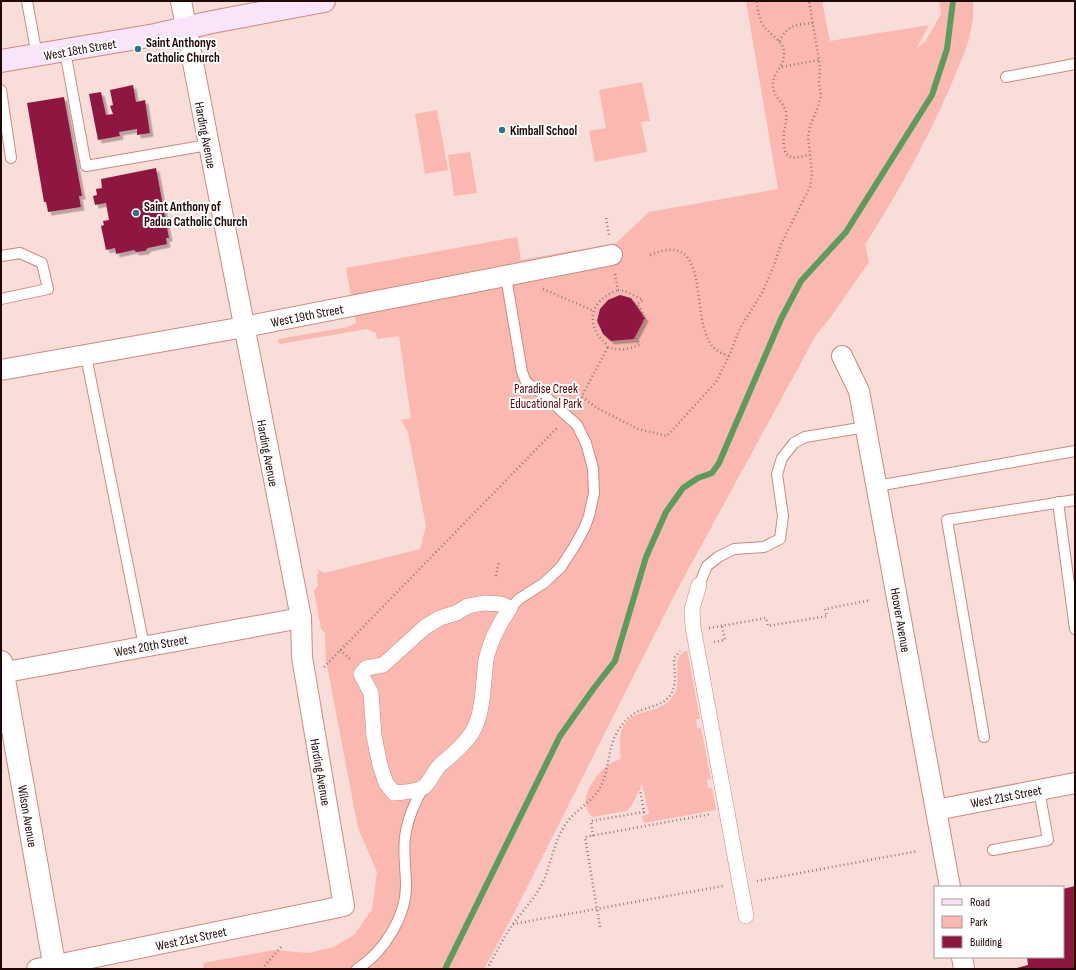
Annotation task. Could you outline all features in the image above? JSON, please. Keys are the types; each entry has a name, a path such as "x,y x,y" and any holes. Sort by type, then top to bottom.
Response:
{"main road":[{"name":"West 18th Street","path":"1,61 155,36 212,22 321,1"}],"street":[{"name":"Harding Avenue","path":"181,1 301,618 302,657 344,906"},
{"name":"West 19th Street","path":"1,370 244,327 506,277 612,255"},
{"name":"Hoover Avenue","path":"842,356 859,391 950,886"},
{"path":"699,586 692,609 695,638 746,916"},
{"path":"423,787 416,790 394,793 386,783 380,765 374,736 374,714 371,693 361,674 366,668 383,665 425,627 440,618 476,604 501,604 510,608"},
{"name":"West 20th Street","path":"2,669 144,646 301,618"},
{"path":"480,710 486,659"},
{"name":"Wilson Avenue","path":"2,669 49,968"},
{"name":"West 21st Street","path":"936,810 1075,783"},
{"name":"West 21st Street","path":"49,968 344,906"},
{"path":"962,958 964,969"}],"lane":[{"path":"27,1 37,56"},
{"path":"65,51 86,166 208,145"},
{"path":"1006,77 1075,64"},
{"path":"1,90 11,158"},
{"path":"1,256 20,253 42,263 48,289 1,299"},
{"path":"486,659 501,621 510,608 519,599 544,582 560,567 574,547 589,516 594,493 593,468 586,443 577,425 544,395 526,382 522,372 506,277"},
{"path":"86,356 144,646"},
{"path":"699,586 707,566 718,557 734,549 764,547 780,539 782,516 777,474 782,458 794,443 805,437 866,426"},
{"path":"877,486 1075,451"},
{"path":"984,738 947,520 1075,500"},
{"path":"1058,502 1075,629"},
{"path":"357,969 381,949 396,925 403,904 406,887 404,858 406,832 412,810 423,787 435,770 465,742 474,727 480,710"},
{"path":"993,850 1048,840 1039,790"}],"path":[{"path":"582,398 596,408 638,429 667,436 716,382 729,356 740,328 762,293 773,268 781,244 810,188 812,172 808,136 821,95 819,82 819,60 809,1"},
{"path":"757,2 759,15 764,27 784,49 782,67 775,76 772,86 774,94 786,110 783,135 786,154 792,158 810,155"},
{"path":"779,42 785,32 791,27 797,24 813,23"},
{"path":"782,67 819,60"},
{"path":"650,255 662,250 674,249 680,250 687,256 695,273 702,322 708,338 713,347 729,356"},
{"path":"539,287 594,311"},
{"path":"618,290 625,291 643,300 638,304 644,317 644,324 636,338 640,344 631,349 623,350 608,347 598,335 593,324 594,311 599,302 607,294 618,290"},
{"path":"324,667 568,416 582,398 608,347"},
{"path":"496,576 499,562"},
{"path":"487,969 513,924 542,884 559,836 567,822 579,809 591,800 598,791 603,780 613,740 620,726 630,716 661,703 670,695 674,687 675,678 674,658 679,651 686,648 695,638 722,626 766,618 768,626 827,616 825,609 871,600"},
{"path":"695,638 725,640 722,626"},
{"path":"593,836 591,821 644,812 640,789"},
{"path":"600,926 585,837 727,811"},
{"path":"513,924 730,885 740,885 918,851"},
{"path":"262,969 281,947"}],"green space":[{"name":"Paradise Creek Educational Park","path":"746,1 822,1 830,41 929,25 916,49 925,42 941,14 939,1 973,1 973,13 967,44 942,106 911,167 865,245 869,262 828,321 816,335 676,592 511,919 484,969 204,969 203,963 274,950 309,953 334,947 355,934 372,909 377,872 358,828 326,660 325,633 321,629 314,591 318,586 317,574 319,574 317,569 324,573 420,549 426,526 408,432 401,420 411,418 399,336 377,339 376,333 367,329 280,344 277,340 348,327 356,323 346,268 517,237 521,260 616,243 649,212 778,189"},
{"path":"642,82 650,121 641,122 647,152 595,162 589,131 606,128 599,90"},
{"path":"437,110 448,170 425,174 415,114"},
{"path":"470,152 477,193 454,196 448,155"},
{"path":"687,650 700,719 696,719 697,728 701,728 711,779 707,780 708,788 712,788 716,810 644,823 642,816 649,814 642,784 632,805 627,811 593,817 588,811 586,805 588,790 597,776 607,766 621,759 620,738 624,725 634,716 661,707 671,699 677,685 678,659 681,654"}],"building":[{"path":"133,85 136,102 145,100 150,133 137,135 137,129 119,132 120,136 98,140 89,94 101,92 106,115 113,114 110,106 113,105 110,90"},
{"path":"64,97 82,196 79,196 81,207 48,212 46,202 44,202 27,103"},
{"name":"Saint Anthony of Padua Catholic Church","path":"156,168 169,238 166,238 167,244 148,248 145,251 136,252 134,250 116,254 115,248 106,250 101,226 104,225 103,221 109,220 106,203 95,205 93,196 97,195 96,189 102,188 101,179"},
{"path":"620,295 631,298 645,318 634,339 611,341 603,334 597,321 600,309 608,300"},
{"path":"1075,886 1075,969 1013,969 1028,965 1027,958 1064,958 1064,889"}],"waterway":[{"path":"445,969 560,736 615,661 646,557 666,512 683,488 698,478 712,473 719,463 781,319 801,281 846,232 932,95 947,49 953,1"}],"place":[{"name":"Saint Anthonys Catholic Church","path":"138,49"},
{"name":"Kimball School","path":"502,130"},
{"name":"Saint Anthony of Padua Catholic Church","path":"136,213"}]}
